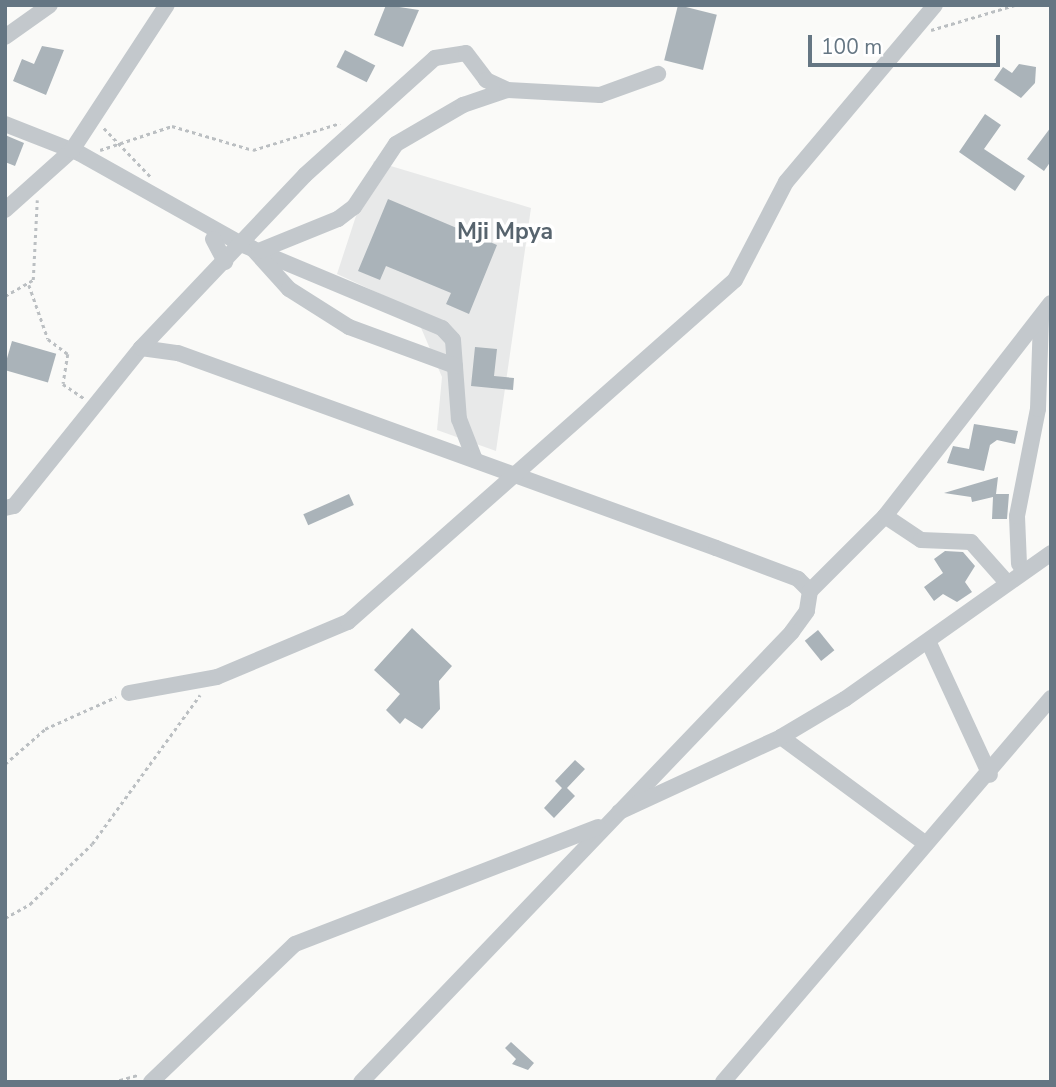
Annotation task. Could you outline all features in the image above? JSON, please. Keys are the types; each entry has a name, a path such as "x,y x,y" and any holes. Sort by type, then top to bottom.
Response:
{"street":[{"path":"5,37 50,5"},
{"path":"5,210 76,151 167,5"},
{"path":"129,693 217,677 348,622 510,474 735,279 786,182 859,90 913,34 935,5"},
{"path":"251,248 361,120 445,53 474,58 486,80 507,90 600,96 658,74"},
{"path":"5,508 14,506 92,405 141,348 225,262 251,248 338,219 354,207 396,144 463,105 507,90"},
{"path":"5,124 76,151 251,248 442,328 453,340 461,434 475,460"},
{"path":"214,239 225,262"},
{"path":"251,248 289,289 349,327 455,366"},
{"path":"361,1082 604,825 792,632 807,611 810,592 885,516 1051,303"},
{"path":"1019,564 1017,516 1038,409 1041,318"},
{"path":"163,327 178,353"},
{"path":"141,348 178,353 475,460 784,573 810,592"},
{"path":"885,516 927,542 971,541 1003,578"},
{"path":"985,599 1019,564 1051,544"},
{"path":"617,813 781,737 929,643 985,599 1051,553"},
{"path":"929,643 990,775"},
{"path":"723,1082 926,844 990,775 1051,698"},
{"path":"781,737 926,844"},
{"path":"155,1077 295,944 604,825"}],"path":[{"path":"913,34 1015,5"},
{"path":"93,120 125,145 154,181"},
{"path":"76,151 125,145 172,126 253,150 361,120"},
{"path":"37,183 29,285 46,335 68,354 63,384 92,405"},
{"path":"5,296 17,285 29,285"},
{"path":"5,918 30,904 92,844 217,677"},
{"path":"5,764 45,729 129,693"},
{"path":"113,1082 155,1077"}],"shaded area":[{"path":"374,161 531,208 496,451 437,430 442,377 413,309 337,274"}],"building":[{"path":"386,5 419,10 403,47 374,35"},
{"path":"678,5 717,15 703,70 664,60"},
{"path":"42,46 64,50 46,95 13,81 22,59 34,64"},
{"path":"345,50 375,65 367,82 336,67"},
{"path":"1019,64 1036,67 1035,83 1021,98 994,80 1003,67 1012,73"},
{"path":"985,114 1001,125 984,149 1025,176 1015,191 959,152"},
{"path":"1051,127 1051,161 1044,171 1027,159"},
{"path":"5,135 24,143 15,166 5,162"},
{"path":"388,199 497,245 469,314 446,304 451,293 386,266 380,280 358,271"},
{"path":"12,341 56,354 48,383 5,370"},
{"path":"475,347 497,349 494,376 514,378 513,390 471,386"},
{"path":"974,424 1018,431 1015,444 997,440 990,445 984,471 947,463 953,446 969,449"},
{"path":"998,477 996,494 1009,494 1007,519 992,519 993,497 972,502 971,497 944,493"},
{"path":"349,494 354,505 308,525 303,514"},
{"path":"945,551 963,552 975,566 965,582 972,592 957,602 943,594 934,601 924,587 943,573 934,559"},
{"path":"412,628 452,666 439,681 440,709 422,729 405,718 400,724 386,710 400,694 374,670"},
{"path":"818,630 834,650 821,661 805,641"},
{"path":"575,760 585,769 567,788 575,796 554,818 544,808 562,788 555,781"},
{"path":"511,1042 534,1063 528,1070 512,1064 516,1059 505,1048"}],"district":[{"name":"Mji Mpya","path":"505,232"}]}
